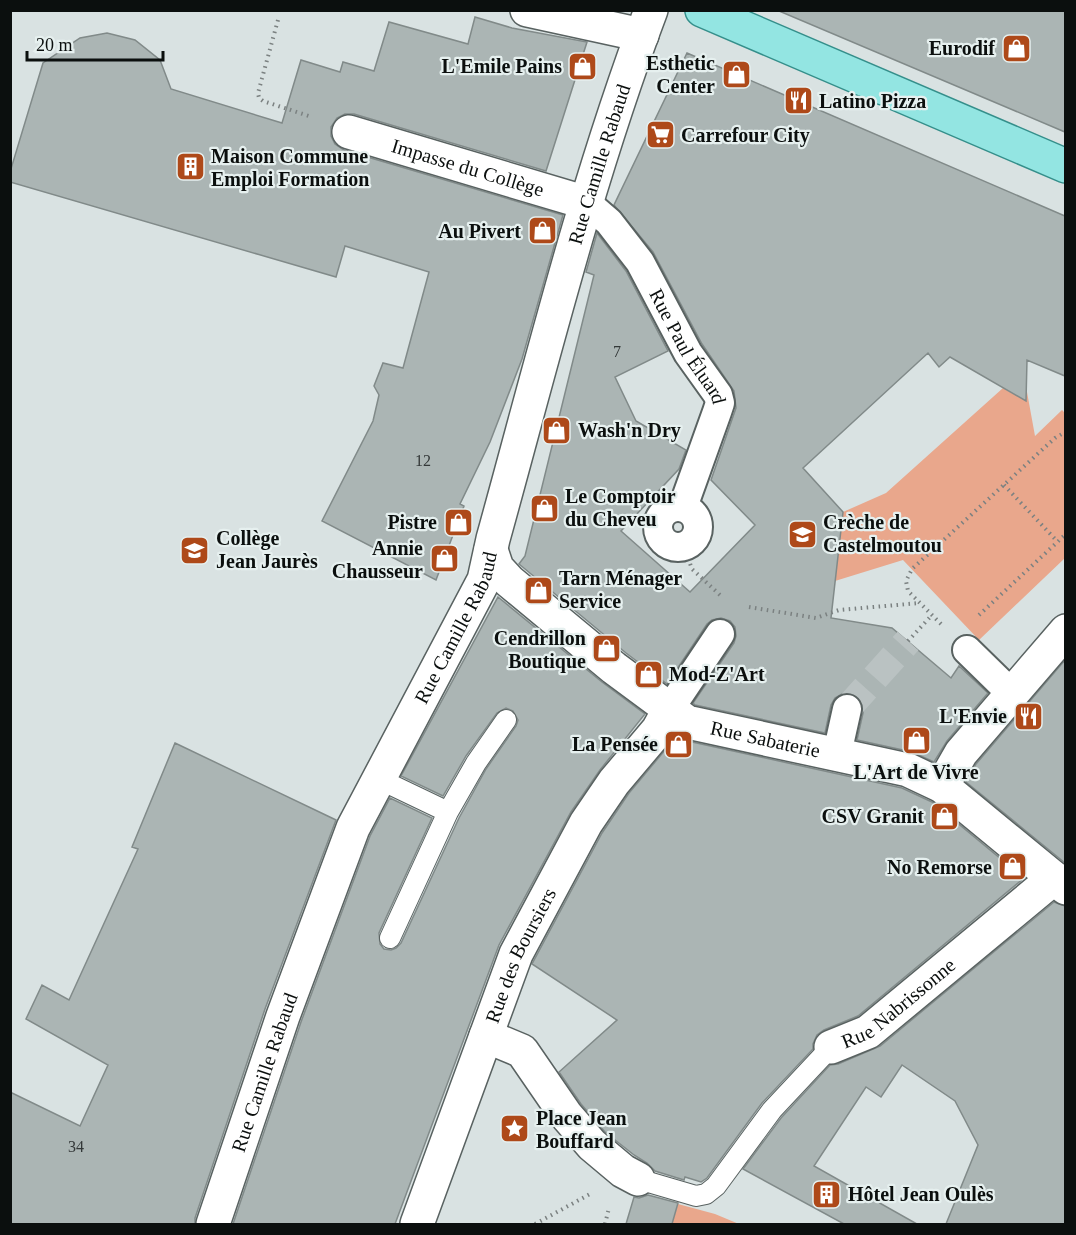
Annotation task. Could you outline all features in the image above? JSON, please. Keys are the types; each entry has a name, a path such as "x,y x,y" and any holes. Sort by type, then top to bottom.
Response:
{"main road":[{"path":"715,13 1065,166"}],"street":[{"path":"527,10 647,23"},
{"name":"Rue Camille Rabaud","path":"213,1224 282,1016 353,828 484,580 587,203 647,23"},
{"name":"Impasse du Collège","path":"349,132 587,203"},
{"name":"Rue Paul Éluard","path":"587,203 609,222 640,261 687,353 718,395 720,403 683,507 670,508 660,517 658,531 660,538 670,546 684,547"},
{"name":"Rue Sabaterie","path":"491,550 497,568 509,581 614,668 687,722 908,770 942,786 1059,883"},
{"path":"942,786 961,753 1013,695 1065,631"},
{"path":"669,710 720,634"},
{"path":"961,644 1013,695"},
{"path":"837,754 848,709"},
{"name":"Rue des Boursiers","path":"417,1224 516,954 566,858 614,782 658,730 669,710"},
{"name":"Rue Nabrissonne","path":"831,1047 868,1032 1059,883"},
{"path":"486,1036 522,1051 566,1115 592,1145 623,1171 638,1179"}],"lane":[{"path":"390,938 448,812 506,720"},
{"path":"379,779 448,812"},
{"name":"Rue Nabrissonne","path":"638,1179 696,1196 706,1194 716,1186 772,1110 831,1047"}],"path":[{"path":"278,20 258,93 259,98 342,126 349,132"},
{"path":"1065,434 1055,438 912,569 906,581 908,591 961,644 1065,534"},
{"path":"1004,485 1057,541"},
{"path":"684,547 692,569 724,598"},
{"path":"741,606 816,618 839,610 920,603"},
{"path":"908,641 932,615"},
{"path":"535,1224 596,1190"}],"shaded area":[{"path":"1003,388 1013,394 1027,392 1035,436 1062,410 1065,413 1065,558 979,640 903,560 835,581 843,512 886,493"},
{"path":"678,1204 715,1214 739,1224 672,1224"}],"building":[{"path":"1065,10 1065,132 779,11"},
{"path":"475,17 512,28 587,42 546,171 354,114 345,114 337,118 331,127 331,136 335,144 344,150 563,215 522,359 490,442 460,504 464,506 436,580 322,521 373,421 379,395 374,386 383,363 403,368 429,272 345,246 336,277 10,182 10,172 43,63 80,38 107,33 135,40 160,60 171,89 282,123 301,60 340,72 343,62 374,71 389,22 468,44"},
{"path":"687,53 1065,216 1065,376 1027,360 1026,401 950,357 939,367 928,353 803,468 843,512 831,618 892,628 951,678 959,666 988,693 947,741 934,762 912,752 857,740 863,705 859,697 851,693 835,698 831,705 825,733 695,705 693,703 734,643 735,627 730,621 721,618 707,624 667,684 519,564 525,556 594,275 586,272 597,233 626,271 668,351 615,377 636,421 686,450 679,469 621,531 690,592 755,525 711,480 736,408 734,391 702,344 653,252 614,205"},
{"path":"498,597 645,714 600,770 571,812 499,945 395,1224 233,1224 301,1022 370,836 390,798 432,818 379,933 380,944 384,949 391,950 401,943 459,818 486,769 516,726 518,720 513,711 506,708 497,713 466,756 443,796 401,776"},
{"path":"1065,660 1065,863 966,782 976,764"},
{"path":"676,737 902,788 932,802 1024,878 858,1016 817,1035 813,1049 762,1103 707,1178 701,1182 685,1177 684,1180 655,1171 605,1132 581,1104 559,1072 617,1020 532,964 602,833 629,793"},
{"path":"175,743 336,820 265,1009 195,1218 195,1224 10,1224 10,1092 80,1126 108,1065 26,1019 42,985 69,1000 138,849 132,847"},
{"path":"1054,902 1065,906 1065,1224 946,1224 978,1145 955,1101 902,1065 881,1097 866,1087 814,1166 917,1224 844,1224 743,1169 781,1118 830,1065 838,1064 880,1046"},
{"path":"648,1195 678,1203 672,1224 626,1224 634,1197"}],"tunnel":[{"path":"847,709 908,641"}],"place":[{"name":"Eurodif","path":"1016,48"},
{"name":"L'Emile Pains","path":"583,66"},
{"name":"Esthetic Center","path":"736,74"},
{"name":"Latino Pizza","path":"798,101"},
{"name":"Carrefour City","path":"660,135"},
{"name":"Maison Commune Emploi Formation","path":"190,167"},
{"name":"Au Pivert","path":"542,231"},
{"name":"Wash'n Dry","path":"557,430"},
{"name":"Le Comptoir du Cheveu","path":"544,508"},
{"name":"Pistre","path":"458,522"},
{"name":"Crèche de Castelmoutou","path":"802,534"},
{"name":"Collège Jean Jaurès","path":"195,550"},
{"name":"Annie Chausseur","path":"444,559"},
{"name":"Tarn Ménager Service","path":"538,590"},
{"name":"Cendrillon Boutique","path":"607,649"},
{"name":"Mod-Z'Art","path":"648,674"},
{"name":"L'Envie","path":"1028,716"},
{"name":"L'Art de Vivre","path":"916,741"},
{"name":"La Pensée","path":"679,744"},
{"name":"CSV Granit","path":"945,816"},
{"name":"No Remorse","path":"1013,867"},
{"name":"Place Jean Bouffard","path":"515,1129"},
{"name":"Hôtel Jean Oulès","path":"827,1194"}]}
